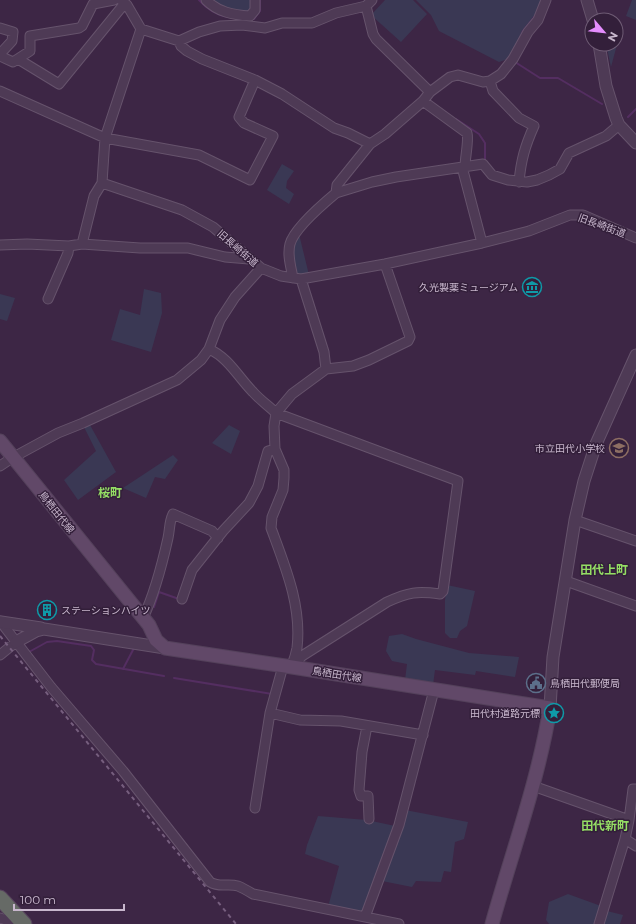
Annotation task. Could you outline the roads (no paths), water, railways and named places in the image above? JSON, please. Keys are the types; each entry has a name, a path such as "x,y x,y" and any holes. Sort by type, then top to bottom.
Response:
{"highway":[{"path":"0,898 23,923"}],"main road":[{"name":"鳥栖田代線","path":"0,441 12,458 149,625 156,640 165,648 550,708"},
{"path":"492,924 533,786 545,739 550,708"}],"street":[{"path":"0,28 13,32 12,41 0,55 13,62 30,51 30,36 79,28 82,26 93,4 114,0"},
{"path":"206,0 217,9 244,16 250,16 253,14 255,10 255,0"},
{"path":"336,193 337,185 370,144 385,134 423,101 430,92 450,77 458,75 483,82 490,81 507,69 528,32 538,20 546,0"},
{"path":"587,0 591,12"},
{"path":"18,59 59,84 123,2 141,29 179,41 199,32 220,26 242,25 265,28 282,23 307,24 369,3 373,34 376,39 430,92"},
{"path":"242,25 244,16"},
{"path":"82,244 94,196 102,183 105,138 141,29"},
{"path":"179,41 181,46 187,51 202,59 255,80 282,94 334,128 370,144"},
{"path":"600,52 606,86 619,125 636,143"},
{"path":"0,91 105,138 199,154 250,180 272,136 244,123 239,118 255,80"},
{"path":"490,81 493,91 519,118 534,126 526,144 521,162 519,182"},
{"path":"423,101 467,133 468,136 463,167 482,243"},
{"path":"326,369 324,352 289,256 290,243 313,213 336,193 390,178 483,164 492,175 508,180 527,182 549,175 560,168 569,153 606,136 619,125"},
{"name":"旧長崎街道","path":"102,183 182,210 213,227 261,268 272,273 297,279 385,264 482,243 529,231 570,214 577,214 636,238"},
{"path":"0,245 27,244 69,246 82,244 140,248 188,248 224,257 249,259"},
{"path":"48,299 68,253 69,246"},
{"path":"255,808 270,713 288,666 297,648 297,619 294,596 271,528 272,517 283,490 284,478 284,470 275,449 274,426 276,413 292,394 326,369 353,366 408,341 410,338 385,264"},
{"path":"0,466 58,433 177,380 201,360 209,349 220,320 234,297 261,268"},
{"path":"209,349 219,354 229,362 254,393 276,413 458,481 443,591 440,594 414,592 387,602 288,666"},
{"path":"550,708 553,657 575,520 584,481 596,444 636,355"},
{"path":"182,599 192,570 249,503 258,486 268,451 275,449"},
{"path":"143,618 150,604 168,536 169,521 173,514 212,531 218,538"},
{"path":"575,520 636,541"},
{"path":"566,581 636,606"},
{"path":"0,621 165,648"},
{"path":"0,621 72,713 96,738 128,777 210,882 216,886 239,886 253,894 399,924"},
{"path":"0,655 16,642 36,630 44,629"},
{"path":"365,917 399,825 434,690"},
{"path":"270,713 300,720 341,721 423,735"},
{"path":"367,726 362,752 359,790 361,796 368,796 369,819"},
{"path":"533,786 629,820"},
{"path":"601,924 625,839 633,789 636,789"},
{"path":"625,839 636,846"},
{"path":"0,918 15,923 23,923"}],"waterway":[{"path":"199,0 212,11 228,17"},
{"path":"252,19 254,19 260,11 260,0"},
{"path":"519,40 523,31 535,16"},
{"path":"515,63 540,78 558,78 602,104"},
{"path":"628,117 636,109"},
{"path":"456,119 479,134 485,143 485,162"},
{"path":"154,607 159,592 179,599"},
{"path":"29,652 47,642 57,641 91,646 94,650 92,660 96,664 164,676"},
{"path":"123,669 134,648"},
{"path":"174,678 272,694"}],"railway":[{"path":"0,636 236,924"}],"place":[{"name":"久光製薬ミュージアム","path":"532,287"},
{"name":"市立田代小学校","path":"619,448"},
{"name":"ステーションハイツ","path":"47,610"},
{"name":"鳥栖田代郵便局","path":"536,683"},
{"name":"田代村道路元標","path":"554,713"}],"district":[{"name":"桜町","path":"110,493"},
{"name":"田代上町","path":"604,570"},
{"name":"田代新町","path":"605,826"}]}
